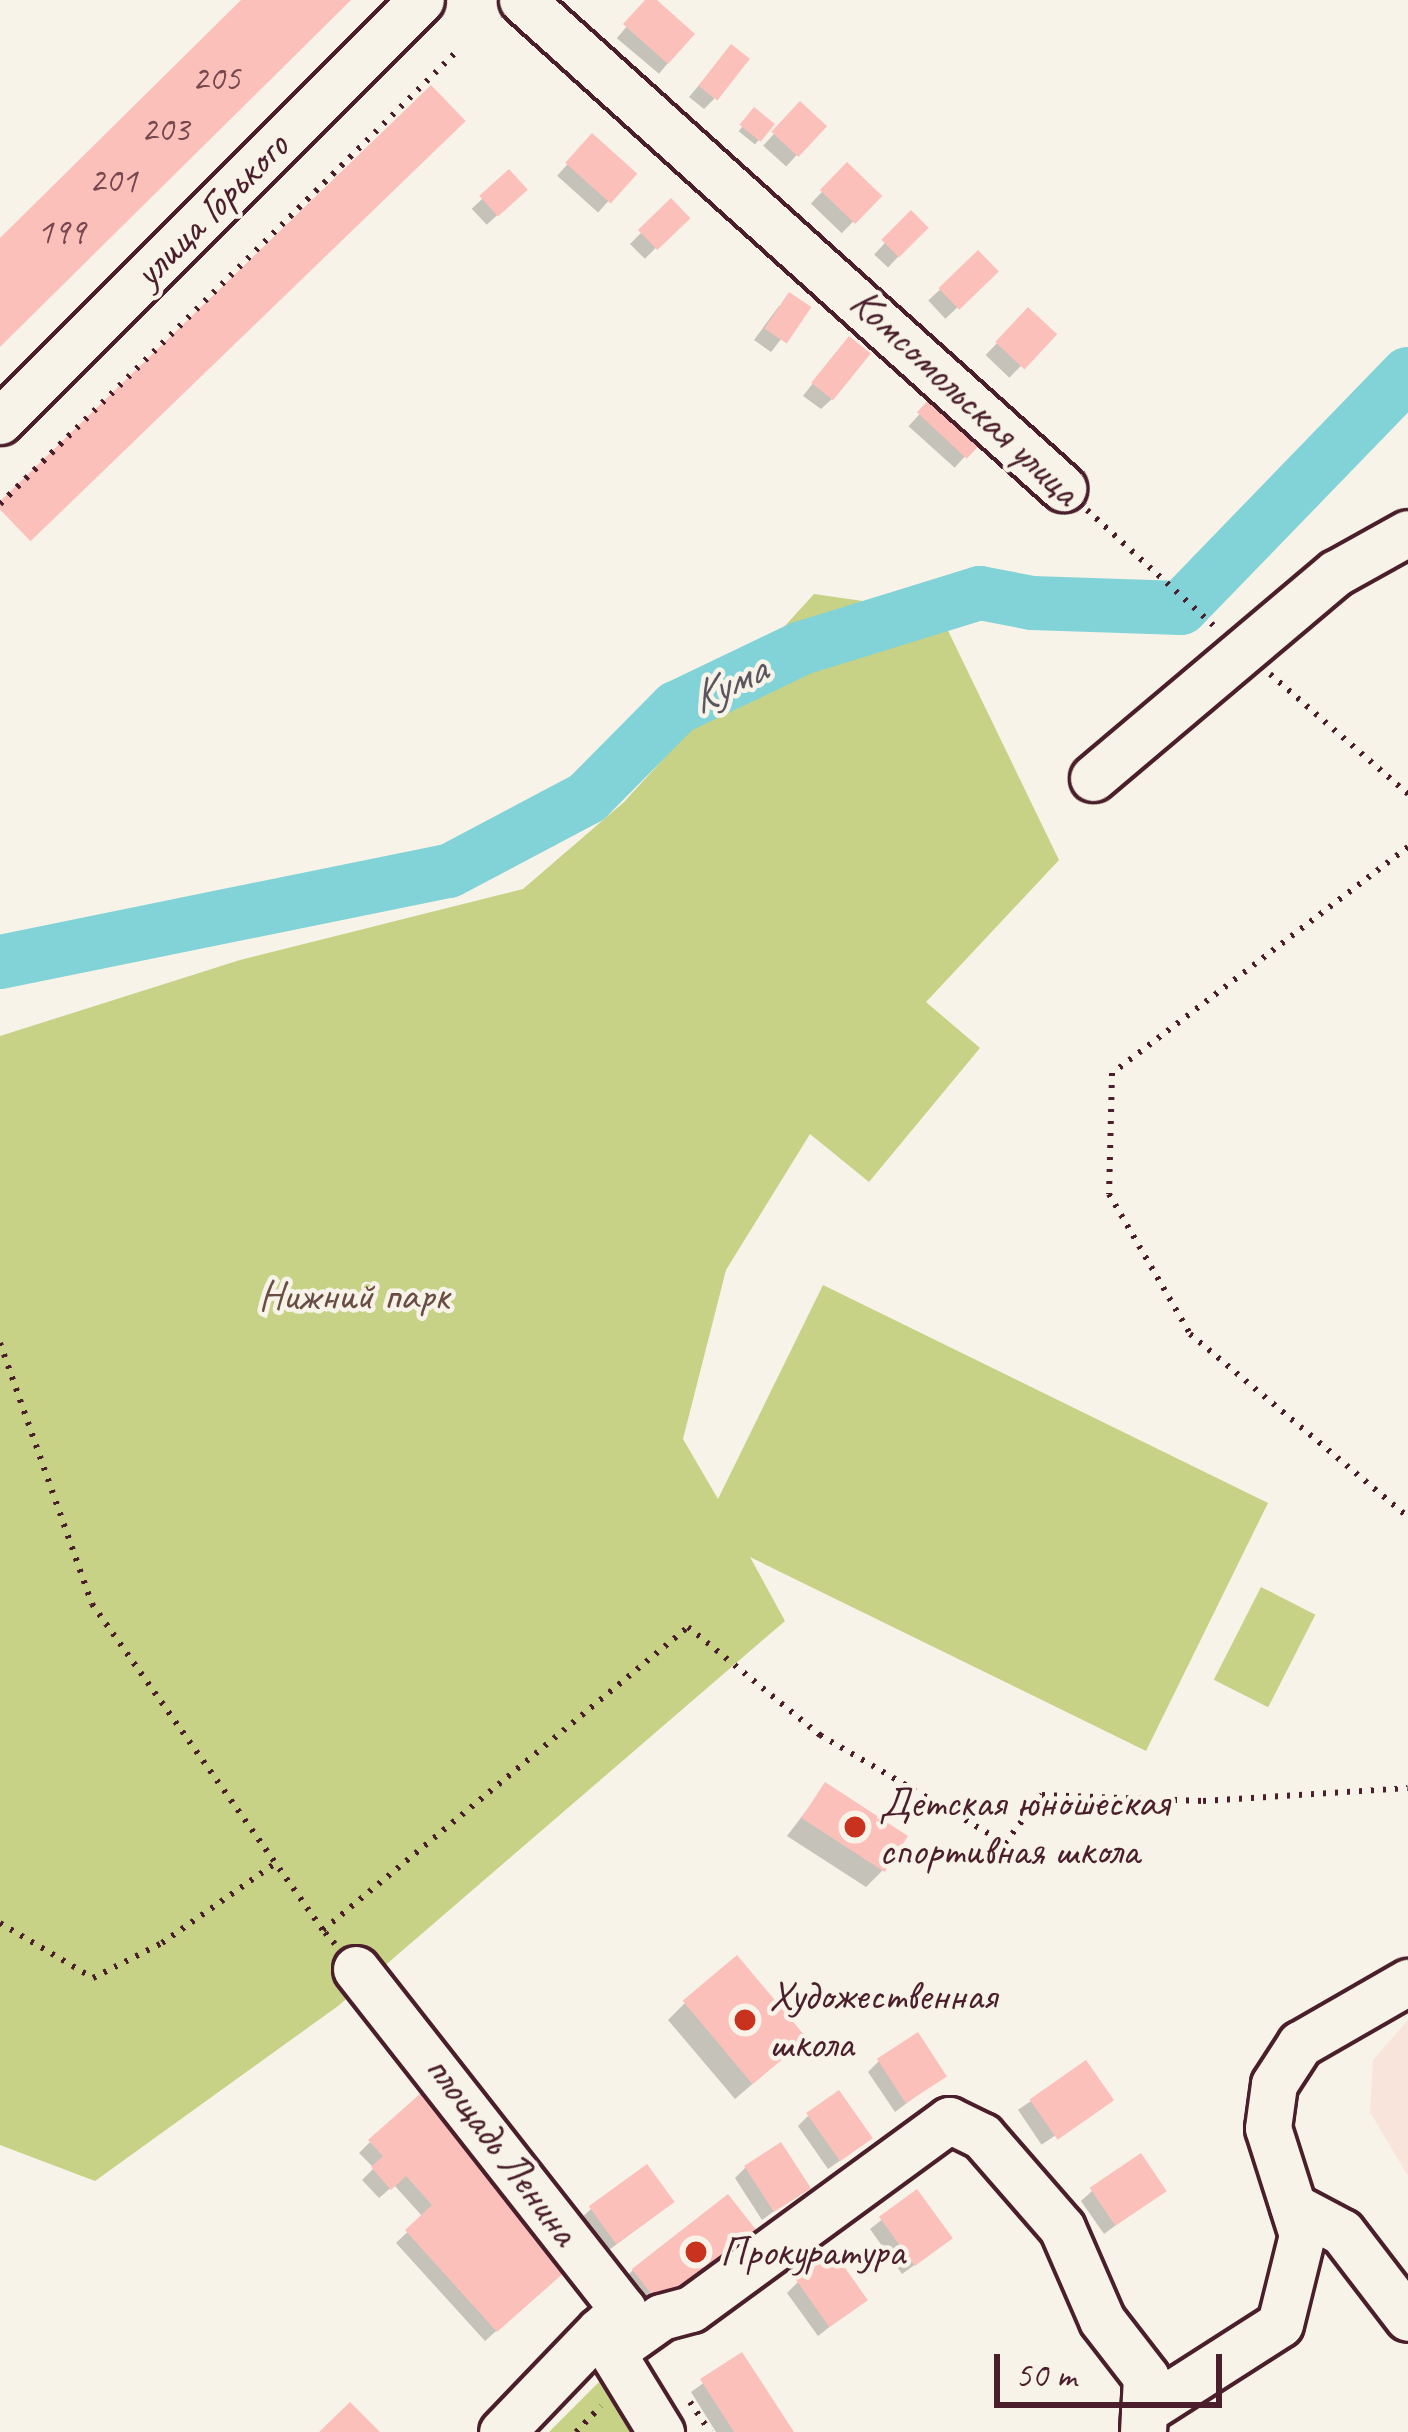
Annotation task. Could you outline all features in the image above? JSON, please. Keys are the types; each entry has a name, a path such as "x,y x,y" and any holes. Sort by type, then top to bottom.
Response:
{"street":[{"name":"улица Горького","path":"0,421 422,0"},
{"name":"Комсомольская улица","path":"523,0 1063,488"},
{"path":"1093,778 1231,641 1408,533"},
{"name":"площадь Ленина","path":"356,1969 623,2309 606,2342"},
{"path":"1144,2421 1280,2324 1302,2235 1268,2128 1274,2084 1300,2044 1408,1982"},
{"path":"502,2432 606,2342 691,2308 949,2120 982,2136 1062,2228 1102,2320 1146,2377 1144,2421"},
{"path":"1293,2206 1342,2232 1408,2318"},
{"path":"606,2342 661,2432"}],"path":[{"path":"0,505 456,52"},
{"name":"Комсомольская улица","path":"1063,488 1408,794"},
{"path":"1408,847 1112,1073 1109,1194 1190,1334 1408,1517"},
{"path":"0,1343 92,1604 323,1930 356,1969"},
{"path":"323,1930 688,1627 820,1735 1005,1843 1042,1795 1203,1802 1408,1788"},
{"path":"0,1923 93,1978 162,1943 276,1863"}],"shaded area":[{"path":"1408,2020 1408,2176 1370,2112 1373,2060"}],"green space":[{"name":"Нижний парк","path":"814,594 939,612 1059,860 926,1002 980,1048 869,1182 810,1134 726,1270 683,1439 718,1499 823,1285 1268,1503 1146,1751 750,1557 785,1621 338,2006 95,2181 0,2145 0,1036 240,960 523,889 624,802"},
{"path":"1261,1587 1315,1615 1268,1707 1214,1680"},
{"path":"614,2367 654,2432 549,2432"}],"building":[{"path":"241,0 351,0 0,347 0,238"},
{"path":"645,0 657,0 695,34 668,64 623,24"},
{"path":"731,44 750,59 717,101 698,86"},
{"path":"431,85 466,121 31,541 0,510 0,501"},
{"path":"800,101 827,126 798,157 771,132"},
{"path":"754,107 775,124 761,142 740,125"},
{"path":"592,133 637,174 611,204 565,163"},
{"path":"847,162 882,196 855,224 820,190"},
{"path":"509,169 528,190 498,217 479,196"},
{"path":"671,198 690,218 657,250 638,230"},
{"path":"911,210 929,228 899,257 881,240"},
{"path":"978,250 999,272 959,310 938,288"},
{"path":"789,292 811,307 787,344 764,328"},
{"path":"1028,307 1057,334 1025,369 995,342"},
{"path":"849,336 871,354 833,400 811,383"},
{"path":"934,394 984,440 967,459 917,412"},
{"name":"Детская юношеская спортивная школа","path":"825,1782 908,1836 885,1872 802,1818"},
{"name":"Художественная школа","path":"737,1955 807,2038 753,2084 683,2001"},
{"path":"918,2032 947,2076 906,2103 877,2059"},
{"path":"1086,2060 1114,2100 1058,2140 1029,2100"},
{"path":"839,2090 873,2138 840,2161 806,2113"},
{"path":"421,2093 575,2263 497,2332 405,2230 432,2205 406,2176 391,2190 371,2167 383,2156 368,2140"},
{"path":"781,2142 811,2188 774,2212 744,2166"},
{"path":"1141,2153 1167,2191 1115,2226 1090,2188"},
{"path":"647,2164 675,2202 616,2244 589,2206"},
{"path":"917,2189 953,2238 915,2266 879,2217"},
{"name":"Прокуратура","path":"728,2194 761,2236 664,2311 632,2269"},
{"path":"834,2252 868,2300 829,2327 795,2279"},
{"path":"742,2352 794,2432 734,2432 700,2379"},
{"path":"350,2402 380,2432 319,2432"}],"waterway":[{"name":"Кума","path":"0,962 449,871 587,798 676,708 802,648 980,593 1032,603 1181,608 1408,374"}],"place":[{"name":"Детская юношеская спортивная школа","path":"855,1827"},
{"name":"Художественная школа","path":"745,2020"},
{"name":"Прокуратура","path":"696,2252"}]}
